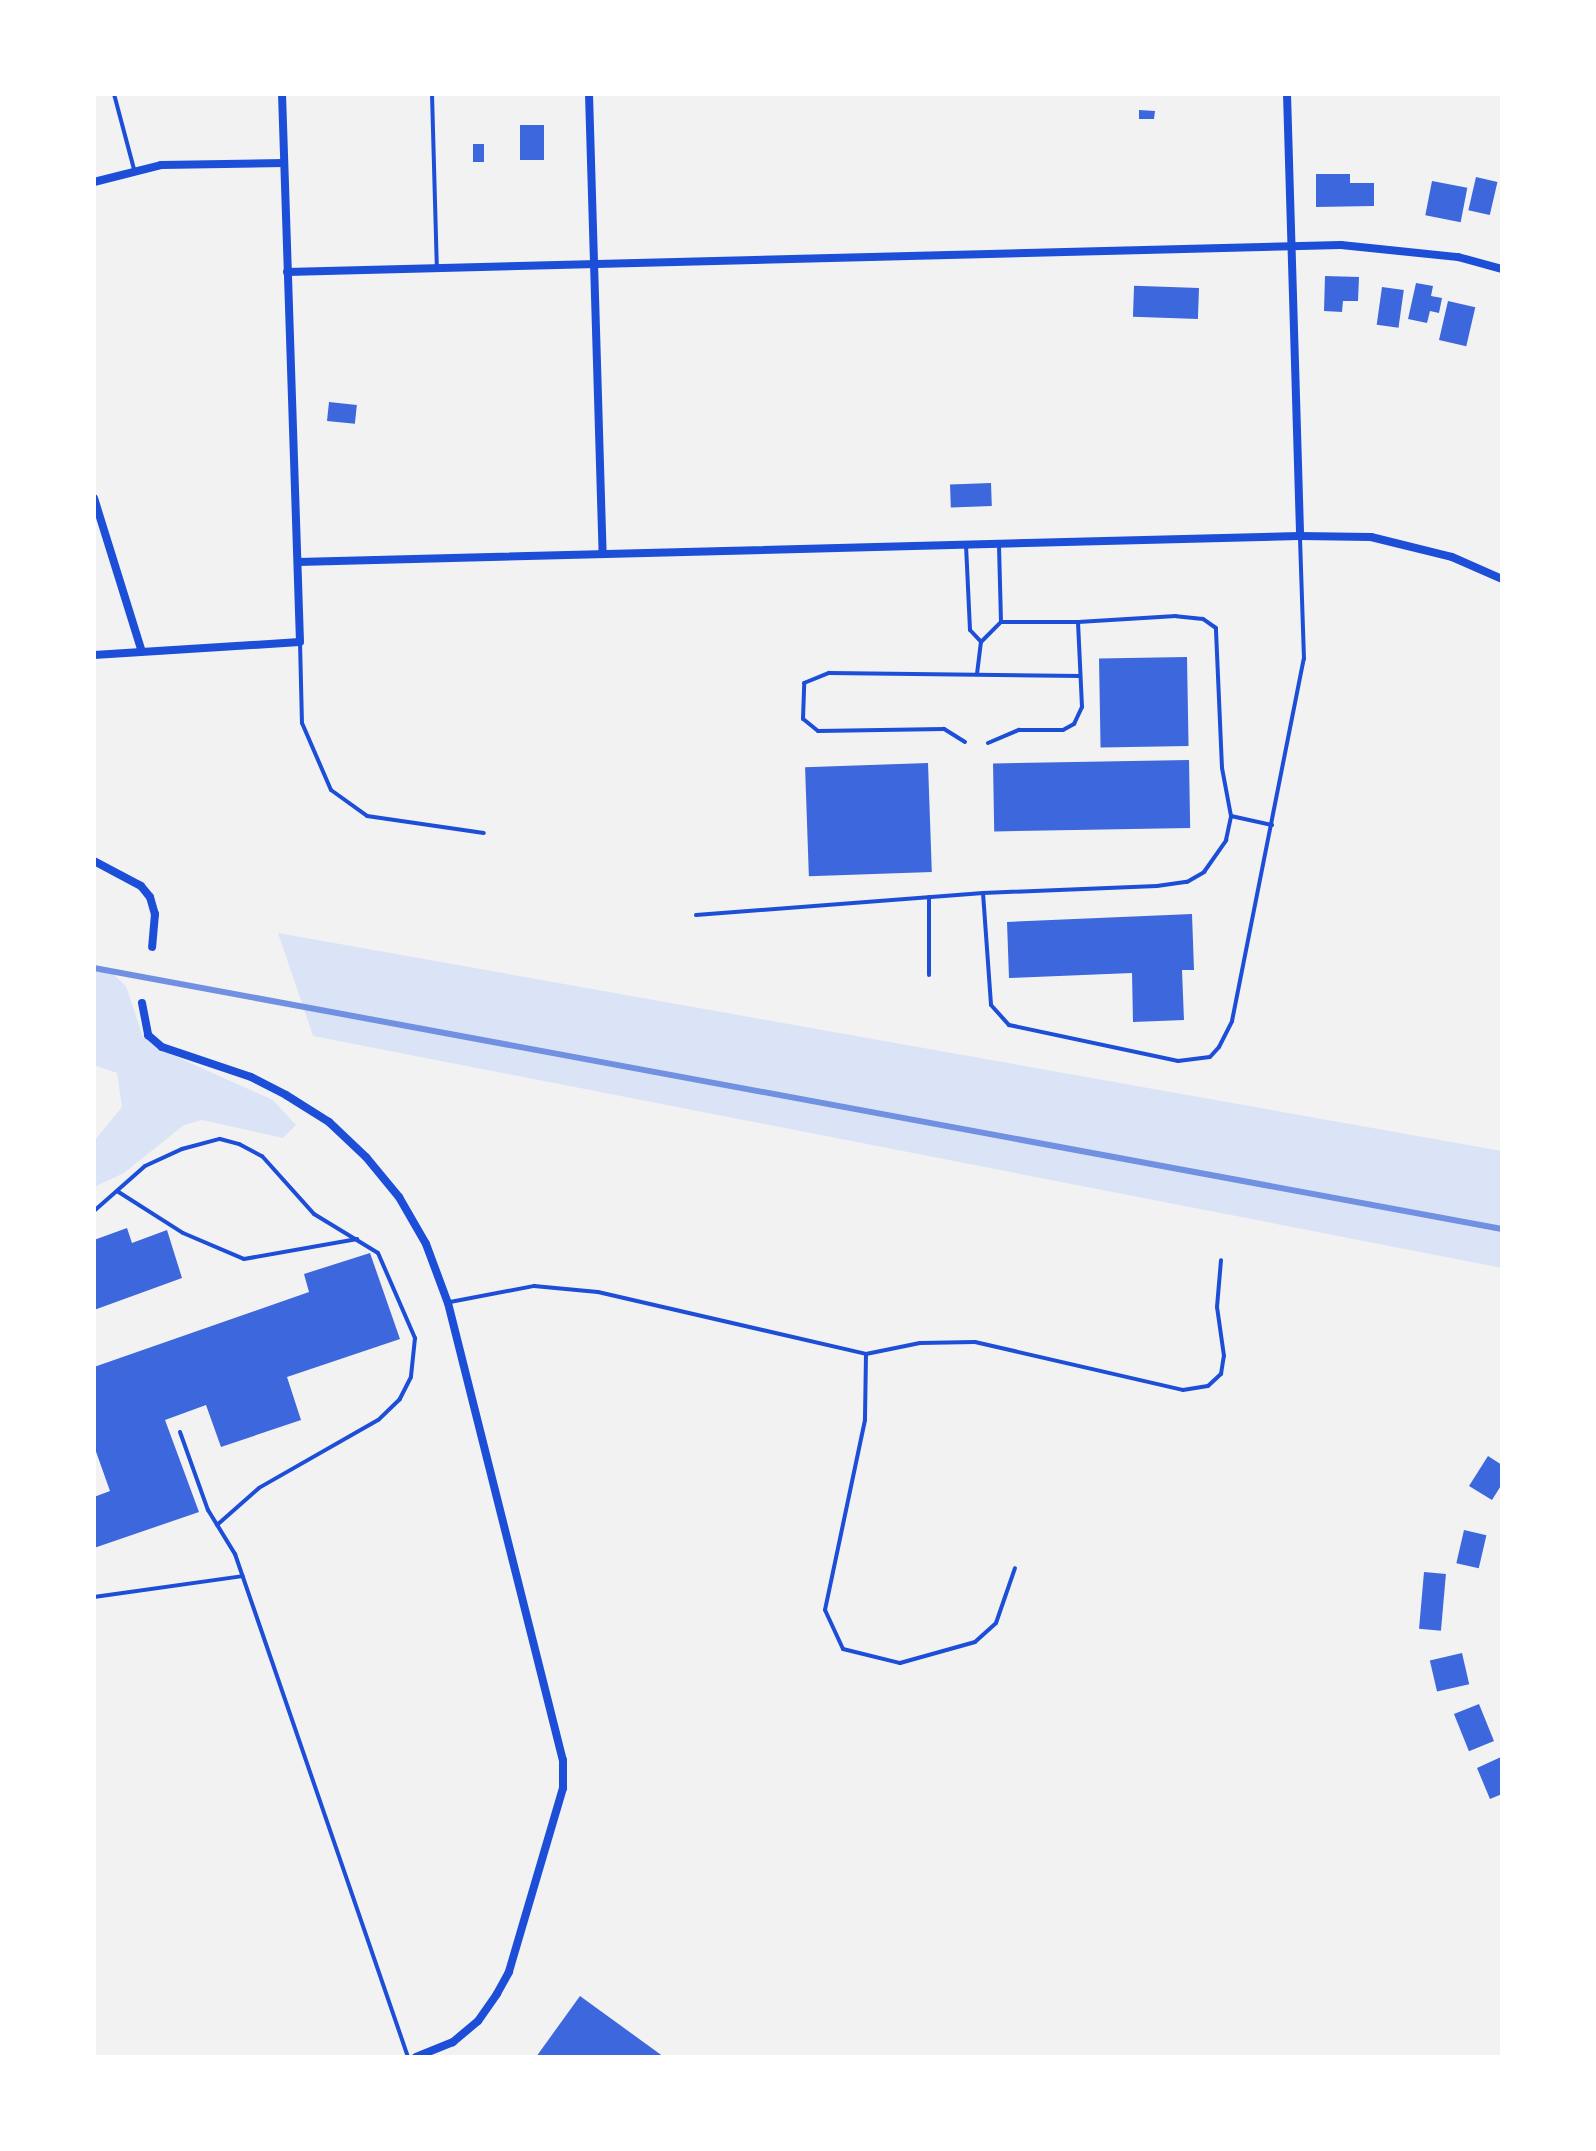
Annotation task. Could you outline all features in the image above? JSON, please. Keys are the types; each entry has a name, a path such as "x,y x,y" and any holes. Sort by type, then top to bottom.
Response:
{"street":[{"path":"94,655 300,642 282,94"},
{"path":"589,94 603,554"},
{"path":"1287,94 1300,536"},
{"path":"94,182 134,169 284,163"},
{"path":"287,272 1292,246 1398,249 1502,269"},
{"path":"94,498 142,652"},
{"path":"298,562 1300,536 1371,537 1452,557 1502,579"},
{"path":"94,861 141,886 150,897 155,914 152,947"},
{"path":"142,1003 148,1035 162,1047 251,1077 286,1095 329,1122 366,1157 399,1197 426,1244 448,1303 563,1760 563,1788 509,1972 497,1994 478,2021 453,2042 416,2057"}],"lane":[{"path":"114,94 134,169"},
{"path":"432,94 437,270"},
{"path":"983,893 987,983 999,1018 1021,1030 1193,1062 1210,1057 1232,1021 1304,659 1300,536"},
{"path":"966,545 970,630 981,642"},
{"path":"999,545 1001,622"},
{"path":"696,915 983,893 1187,882 1218,856 1231,816 1222,768 1216,628 1203,619 1176,616 1078,622 1001,622 981,642 977,674"},
{"path":"988,743 1019,730 1063,730 1074,724 1082,707 1078,622"},
{"path":"300,642 302,723 331,790 367,816 484,833"},
{"path":"965,742 944,729 818,731 803,719 804,683 829,673 1080,676"},
{"path":"1231,816 1272,825"},
{"path":"929,897 929,975"},
{"path":"94,1211 145,1166 220,1139 262,1156 314,1214 378,1253 415,1338 411,1377 400,1399 378,1420 259,1488 217,1525"},
{"path":"117,1191 183,1233 244,1259 359,1239"},
{"path":"448,1303 534,1286 598,1292 866,1354 920,1343 975,1342 1183,1390 1208,1386 1221,1374 1224,1356 1217,1307 1221,1260"},
{"path":"866,1354 865,1420 825,1610 832,1632 843,1649 900,1663 975,1642 996,1623 1015,1568"},
{"path":"180,1432 217,1525 243,1576 408,2057"},
{"path":"94,1597 243,1576"}],"shaded area":[{"path":"278,933 1502,1151 1502,1268 313,1036"},
{"path":"94,970 113,974 126,986 143,1037 157,1048 273,1100 296,1125 283,1138 202,1120 184,1125 124,1173 94,1187 94,1141 122,1107 117,1073 94,1065"}],"building":[{"path":"1139,110 1155,111 1154,119 1139,119"},
{"path":"520,125 544,125 544,160 520,160"},
{"path":"473,144 484,144 484,162 473,162"},
{"path":"1316,174 1350,174 1350,183 1374,183 1374,206 1316,207"},
{"path":"1476,177 1497,182 1490,215 1468,210"},
{"path":"1432,181 1467,188 1461,222 1425,215"},
{"path":"1325,276 1359,277 1358,301 1343,301 1342,312 1324,311"},
{"path":"1416,283 1433,286 1431,296 1442,298 1439,313 1430,311 1427,323 1408,319"},
{"path":"1134,286 1199,288 1198,319 1133,317"},
{"path":"1382,287 1404,290 1398,328 1377,325"},
{"path":"1448,301 1475,307 1466,346 1439,340"},
{"path":"329,402 357,405 355,424 327,421"},
{"path":"991,483 992,506 951,507 950,484"},
{"path":"1187,657 1189,746 1101,748 1099,659"},
{"path":"1189,760 1190,828 994,831 993,763"},
{"path":"928,763 932,872 809,876 805,767"},
{"path":"1192,914 1194,970 1182,970 1184,1020 1133,1022 1132,973 1009,978 1007,922"},
{"path":"127,1228 132,1243 167,1230 182,1278 94,1310 94,1240"},
{"path":"370,1253 400,1339 287,1377 301,1420 221,1447 206,1405 165,1420 199,1512 94,1548 94,1497 110,1491 94,1446 94,1367 309,1292 304,1274"},
{"path":"1488,1456 1502,1465 1502,1484 1492,1500 1469,1486"},
{"path":"1464,1530 1486,1535 1479,1568 1456,1563"},
{"path":"1424,1572 1446,1574 1441,1631 1419,1629"},
{"path":"1462,1653 1469,1684 1437,1692 1430,1660"},
{"path":"1479,1704 1494,1741 1469,1751 1454,1714"},
{"path":"1501,1757 1502,1794 1490,1799 1477,1768"},
{"path":"580,1996 664,2057 536,2057"}],"railway":[{"path":"94,968 1502,1229"}]}
